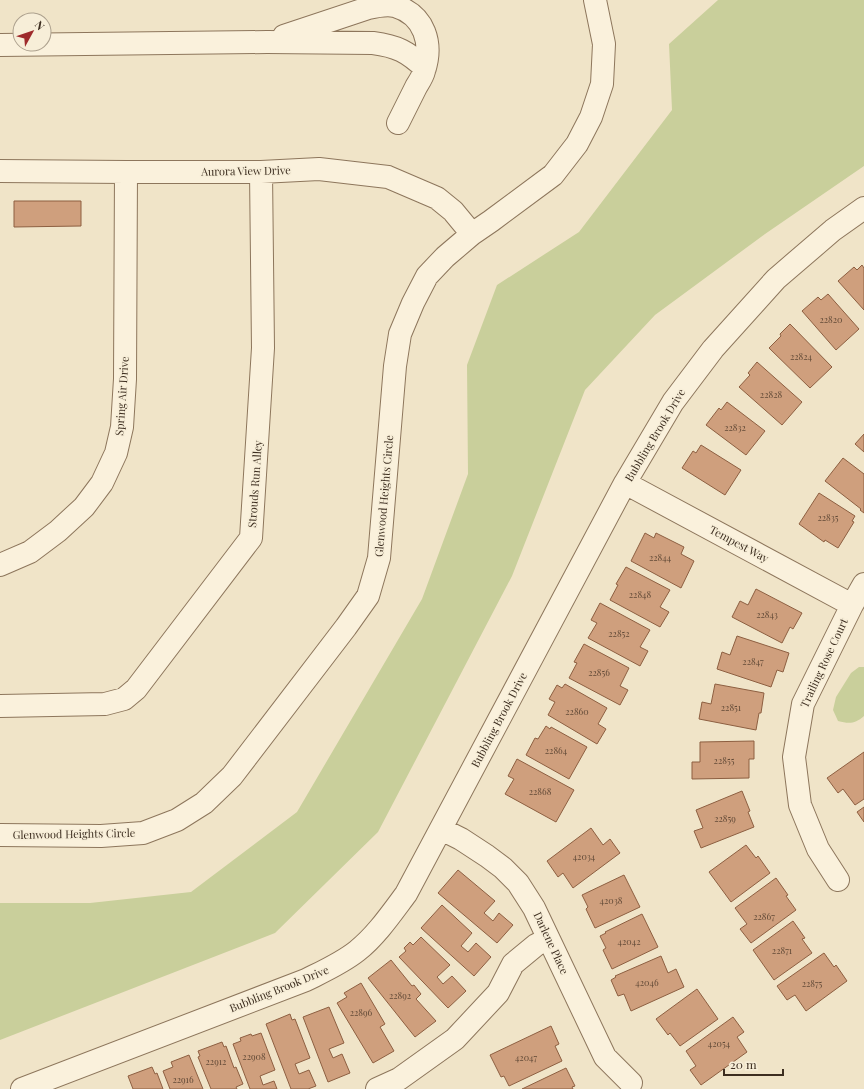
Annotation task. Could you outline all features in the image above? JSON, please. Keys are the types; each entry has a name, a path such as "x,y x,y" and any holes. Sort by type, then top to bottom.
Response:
{"street":[{"name":"Glenwood Heights Circle","path":"0,835 101,836 143,833 177,820 204,803 232,776 346,627 368,596 379,558 395,366 400,334 413,303 427,276 444,257 472,234 552,175 577,144 591,117 602,84 604,44 595,0"},
{"path":"266,42 381,5 395,6 411,14 421,24 426,38 428,55 424,73 398,123"},
{"path":"0,45 339,42 390,45 405,52 425,68"},
{"name":"Aurora View Drive","path":"0,171 261,172 319,169 388,177 438,198 453,211 472,234"},
{"name":"Spring Air Drive","path":"0,565 30,552 58,531 84,507 102,483 116,453 122,427 125,379 126,172"},
{"name":"Strouds Run Alley","path":"0,706 105,704 124,699 136,689 251,538 263,348 261,172"},
{"name":"Bubbling Brook Drive","path":"22,1089 306,980 334,967 358,951 376,932 406,894 625,483 672,402 713,349 776,279 833,230 864,208"},
{"name":"Tempest Way","path":"625,483 852,605"},
{"name":"Trailing Rose Court","path":"838,880 818,849 800,805 794,757 803,704 864,584"},
{"name":"Darlene Place","path":"441,829 461,839 503,868 518,883 534,908 605,1056 631,1083"},
{"path":"377,1089 399,1079 455,1039 498,993 513,964 536,945 548,939"}],"green space":[{"path":"718,0 864,0 864,166 765,234 655,315 585,390 512,576 378,832 275,933 0,1040 0,903 90,903 191,892 297,812 422,599 468,474 467,365 497,285 579,232 672,110 669,44"},
{"path":"859,667 864,667 864,716 858,721 852,723 838,721 833,710 836,697 851,673"}],"building":[{"path":"14,201 81,201 81,226 14,227"},
{"path":"862,265 864,268 864,310 838,281 854,267 857,270"},
{"path":"828,294 859,329 836,350 802,311 818,297 821,300"},
{"path":"790,324 832,367 810,388 769,348"},
{"path":"757,362 802,402 782,425 739,387 750,375 748,373"},
{"path":"727,402 765,431 746,455 706,425 719,408 721,410"},
{"path":"864,434 864,452 855,444"},
{"path":"701,445 741,470 725,495 682,468 693,451 696,453"},
{"path":"843,458 864,474 864,513 825,481"},
{"path":"819,493 855,516 852,521 854,522 838,548 825,540 824,542 799,524"},
{"path":"645,533 654,538 656,533 684,547 681,554 694,561 681,588 631,561"},
{"path":"626,567 670,590 660,607 669,612 660,627 610,600 618,585 616,584"},
{"path":"756,589 802,613 793,629 790,627 782,643 732,617 740,601 748,605"},
{"path":"600,603 650,630 640,647 648,651 640,666 588,638 597,623 591,620"},
{"path":"737,636 789,653 783,672 777,670 771,687 717,669 722,652 730,655"},
{"path":"584,644 629,668 620,686 628,690 620,705 569,678 577,663 574,662"},
{"path":"565,684 607,708 598,724 606,729 597,744 548,715 555,702 549,699 557,685 562,688"},
{"path":"715,684 764,693 761,713 759,713 756,730 699,719 702,702 711,704"},
{"path":"546,726 550,729 551,727 587,747 569,779 526,755 535,738 538,739"},
{"path":"754,741 754,759 749,759 749,778 692,779 692,762 700,762 700,742"},
{"path":"864,752 864,799 855,805 843,789 838,793 827,778"},
{"path":"517,759 574,790 556,822 505,794 514,779 508,776"},
{"path":"742,791 750,811 748,812 754,827 701,848 694,831 703,828 696,810"},
{"path":"864,807 864,822 857,812"},
{"path":"591,828 603,845 610,839 620,853 573,888 563,873 558,877 547,861"},
{"path":"746,845 756,858 758,856 770,873 731,902 709,872"},
{"path":"458,870 495,901 484,913 493,921 499,913 513,925 497,943 438,893"},
{"path":"624,875 640,907 595,928 586,909 588,907 582,895"},
{"path":"776,878 796,910 751,943 740,929 747,924 735,908"},
{"path":"442,905 472,933 461,946 468,952 476,943 491,957 474,976 421,928"},
{"path":"642,914 658,947 612,969 603,950 606,948 600,936 606,933 605,932"},
{"path":"793,921 805,938 802,939 812,953 774,980 753,950"},
{"path":"421,937 450,965 437,977 443,984 452,976 466,991 448,1008 399,957 406,951 404,948 410,942 413,945"},
{"path":"824,953 834,967 836,965 847,981 806,1011 795,995 787,1000 777,986"},
{"path":"661,956 668,973 676,969 684,987 631,1011 624,994 618,996 611,980 616,977 615,976"},
{"path":"391,960 412,986 414,985 421,994 416,999 436,1021 415,1037 368,978"},
{"path":"361,983 385,1024 380,1027 394,1051 373,1063 337,1003 347,997 344,993"},
{"path":"697,989 718,1019 680,1046 670,1033 668,1035 656,1019"},
{"path":"329,1007 344,1043 329,1049 333,1058 342,1054 350,1073 328,1082 303,1017"},
{"path":"290,1014 292,1020 295,1019 310,1058 295,1064 299,1074 309,1070 316,1086 308,1089 291,1089 266,1024"},
{"path":"733,1017 744,1032 737,1037 747,1052 701,1085 690,1070 696,1066 686,1051"},
{"path":"551,1026 559,1044 555,1046 562,1061 509,1086 504,1076 501,1077 490,1055"},
{"path":"261,1033 275,1070 260,1076 263,1085 274,1081 277,1089 250,1089 233,1044 241,1041 240,1038 251,1034 252,1036"},
{"path":"222,1042 224,1047 226,1046 234,1068 236,1067 243,1084 236,1087 237,1089 211,1089 198,1057 200,1056 198,1051"},
{"path":"189,1055 203,1089 170,1089 163,1071 173,1067 171,1062"},
{"path":"152,1067 155,1074 157,1073 163,1089 133,1089 128,1076"},
{"path":"566,1068 575,1086 572,1087 573,1089 522,1089"}]}
